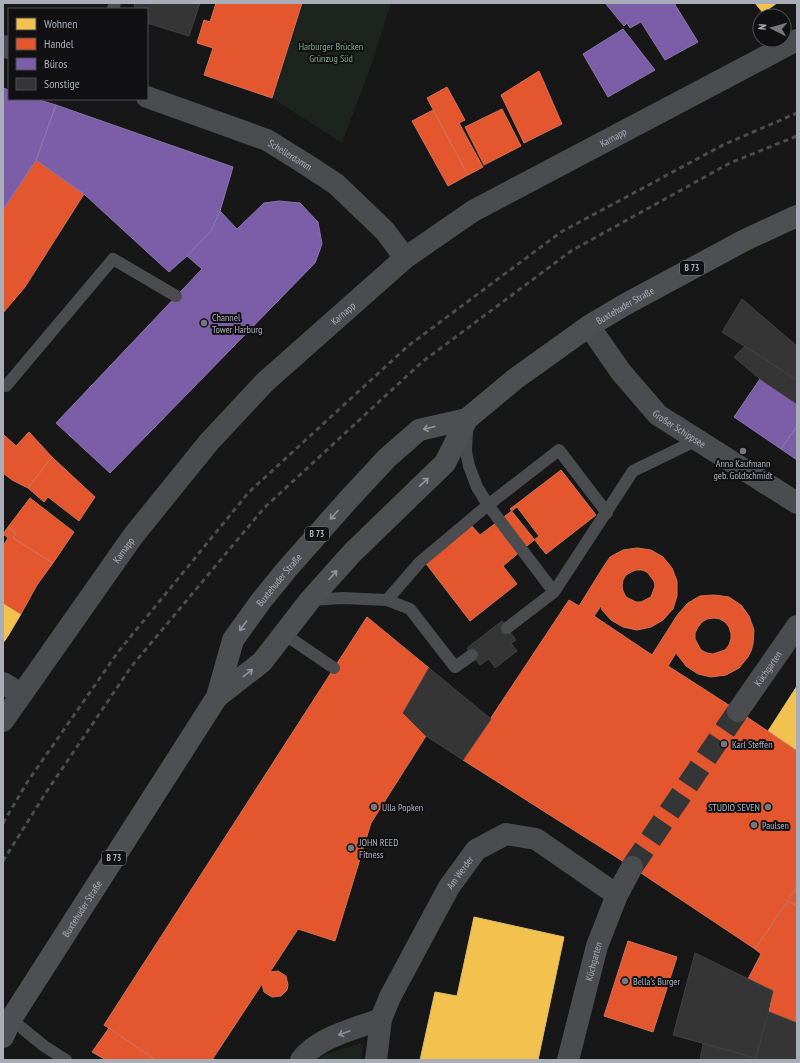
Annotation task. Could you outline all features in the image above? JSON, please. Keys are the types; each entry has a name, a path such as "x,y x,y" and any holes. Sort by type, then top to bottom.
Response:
{"main road":[{"name":"Buxtehuder Straße","path":"217,697 262,662 310,600 352,553 445,463 467,419 515,379 589,326 668,281 745,240 797,216"},
{"name":"Buxtehuder Straße","path":"6,1028 217,697 233,640 287,569 387,458 419,430 467,419"}],"street":[{"name":"Karnapp","path":"3,721 12,688 209,442 265,382 406,258 473,211 797,40"},
{"name":"Schellerdamm","path":"148,97 267,140 304,163 336,184 381,227 406,258"},
{"name":"Großer Schippsee","path":"589,326 621,372 658,415 797,502"},
{"name":"Küchgarten","path":"738,711 797,626"},
{"name":"Am Werder","path":"376,1060 381,1020 390,997 449,887 476,850 506,834 536,839 617,895"},
{"name":"Küchgarten","path":"568,1060 597,946 617,895 632,867"},
{"path":"301,1060 305,1054 317,1044 381,1020"}],"lane":[{"path":"3,385 6,386 113,259 176,296"},
{"path":"467,419 466,452 474,481 488,506 554,592"},
{"path":"507,628 554,592 633,472 697,440"},
{"path":"386,600 420,562 559,450 607,513"},
{"path":"310,600 343,598 386,600 410,609 455,668 472,655"},
{"path":"284,634 334,668"},
{"path":"6,1028 44,1046 66,1060"}],"green space":[{"name":"Harburger Brücken Grünzug Süd","path":"302,3 391,3 369,71 342,143 272,98"},
{"path":"360,1043 363,1046 361,1060 318,1060 323,1055"}],"building: Wohnen":[{"path":"755,3 777,3 770,8 759,8"},
{"path":"3,603 21,614 8,636 3,633"},
{"path":"3,633 8,636 3,643"},
{"path":"797,686 797,751 768,731"},
{"path":"474,917 564,937 538,1060 420,1060 435,992 457,996"}],"building: Handel":[{"path":"216,3 302,3 272,98 204,75 213,48 197,43 204,20 210,22"},
{"path":"539,71 562,124 524,143 501,95"},
{"path":"447,87 465,120 459,123 483,167 468,175 427,98"},
{"path":"502,109 521,146 484,165 465,127"},
{"path":"433,110 468,175 448,186 412,121"},
{"path":"36,160 84,194 25,287 3,313 3,210"},
{"path":"29,432 52,457 28,488 12,480 3,473 3,434 16,446"},
{"path":"52,457 95,497 79,521 48,497 44,502 28,488"},
{"path":"561,470 596,515 546,554 510,509"},
{"path":"30,498 74,532 53,563 13,538 16,533 8,527"},
{"path":"517,507 539,536 503,566 517,584 470,621 424,561 470,524 480,535"},
{"path":"8,527 16,533 13,538 53,563 37,585 21,614 3,603 3,546 8,538 3,534"},
{"path":"637,548 651,550 663,557 672,568 677,581 677,596 673,609 663,620 651,627 637,630 623,627 611,620 602,610 601,606 594,616 652,655 678,614 688,603 700,596 714,595 729,597 741,605 749,616 754,630 751,651 739,668 726,675 711,677 698,674 686,666 676,653 668,666 797,751 797,886 755,949 632,867 463,760 569,600 579,606 610,557 623,550","holes":["636,570 647,572 654,581 655,586 651,597 641,602 636,602 626,597 622,586 626,575","714,618 725,622 729,627 731,639 725,650 713,654 701,650 695,639 695,633 702,622 707,619"]},
{"path":"367,617 429,668 403,713 426,736 371,823 335,941 298,929 270,972 278,971 286,976 288,985 287,990 281,996 272,997 264,992 262,984 212,1060 156,1060 104,1025"},
{"path":"797,886 797,906 788,901"},
{"path":"788,901 797,906 797,1023 769,1012 773,991 748,979 761,954 755,949"},
{"path":"628,941 677,957 653,1032 604,1016"},
{"path":"109,1028 156,1060 106,1060 92,1052"}],"building: Büros":[{"path":"605,3 674,3 698,42 665,60 641,22 630,28 627,23 624,26"},
{"path":"623,29 655,70 608,97 583,54"},
{"path":"3,88 8,90 8,100 39,100 56,105 36,160 3,210"},
{"path":"56,105 233,167 220,211 211,231 169,272 84,194 36,160"},
{"name":"Channel Tower Harburg","path":"279,201 300,203 318,222 322,244 315,263 110,473 56,423 202,269 187,256 211,231 220,211 237,229 264,203"},
{"path":"760,379 797,404 797,426 781,449 734,417"},
{"path":"797,426 797,460 781,449"}],"building: Sonstige":[{"path":"135,3 200,3 189,36 148,23 148,8 134,8"},
{"path":"742,299 797,346 797,380 722,332"},
{"path":"745,346 797,380 797,404 760,379 734,357"},
{"path":"502,621 516,640 511,643 517,651 495,668 489,659 480,665 467,648"},
{"path":"429,668 491,719 463,760 426,736 403,713"},
{"path":"695,953 773,991 756,1058 673,1035"},
{"path":"769,1012 797,1023 797,1060 755,1060"},
{"path":"703,1044 756,1058 755,1060 700,1060"}],"tunnel":[{"path":"632,867 738,711"}],"railway":[{"path":"3,823 28,781 118,652 249,492 408,346 561,232 723,145 797,113"},
{"path":"3,861 45,794 131,667 264,508 422,362 571,251 730,163 797,136"}],"place":[{"name":"Channel Tower Harburg","path":"204,323"},
{"name":"Anna Kaufmann geb. Goldschmidt","path":"743,451"},
{"name":"Karl Steffen","path":"724,744"},
{"name":"Ulla Popken","path":"374,807"},
{"name":"STUDIO SEVEN","path":"768,807"},
{"name":"Paulsen","path":"754,825"},
{"name":"JOHN REED Fitness","path":"351,848"},
{"name":"Bella's Burger","path":"625,981"}]}
